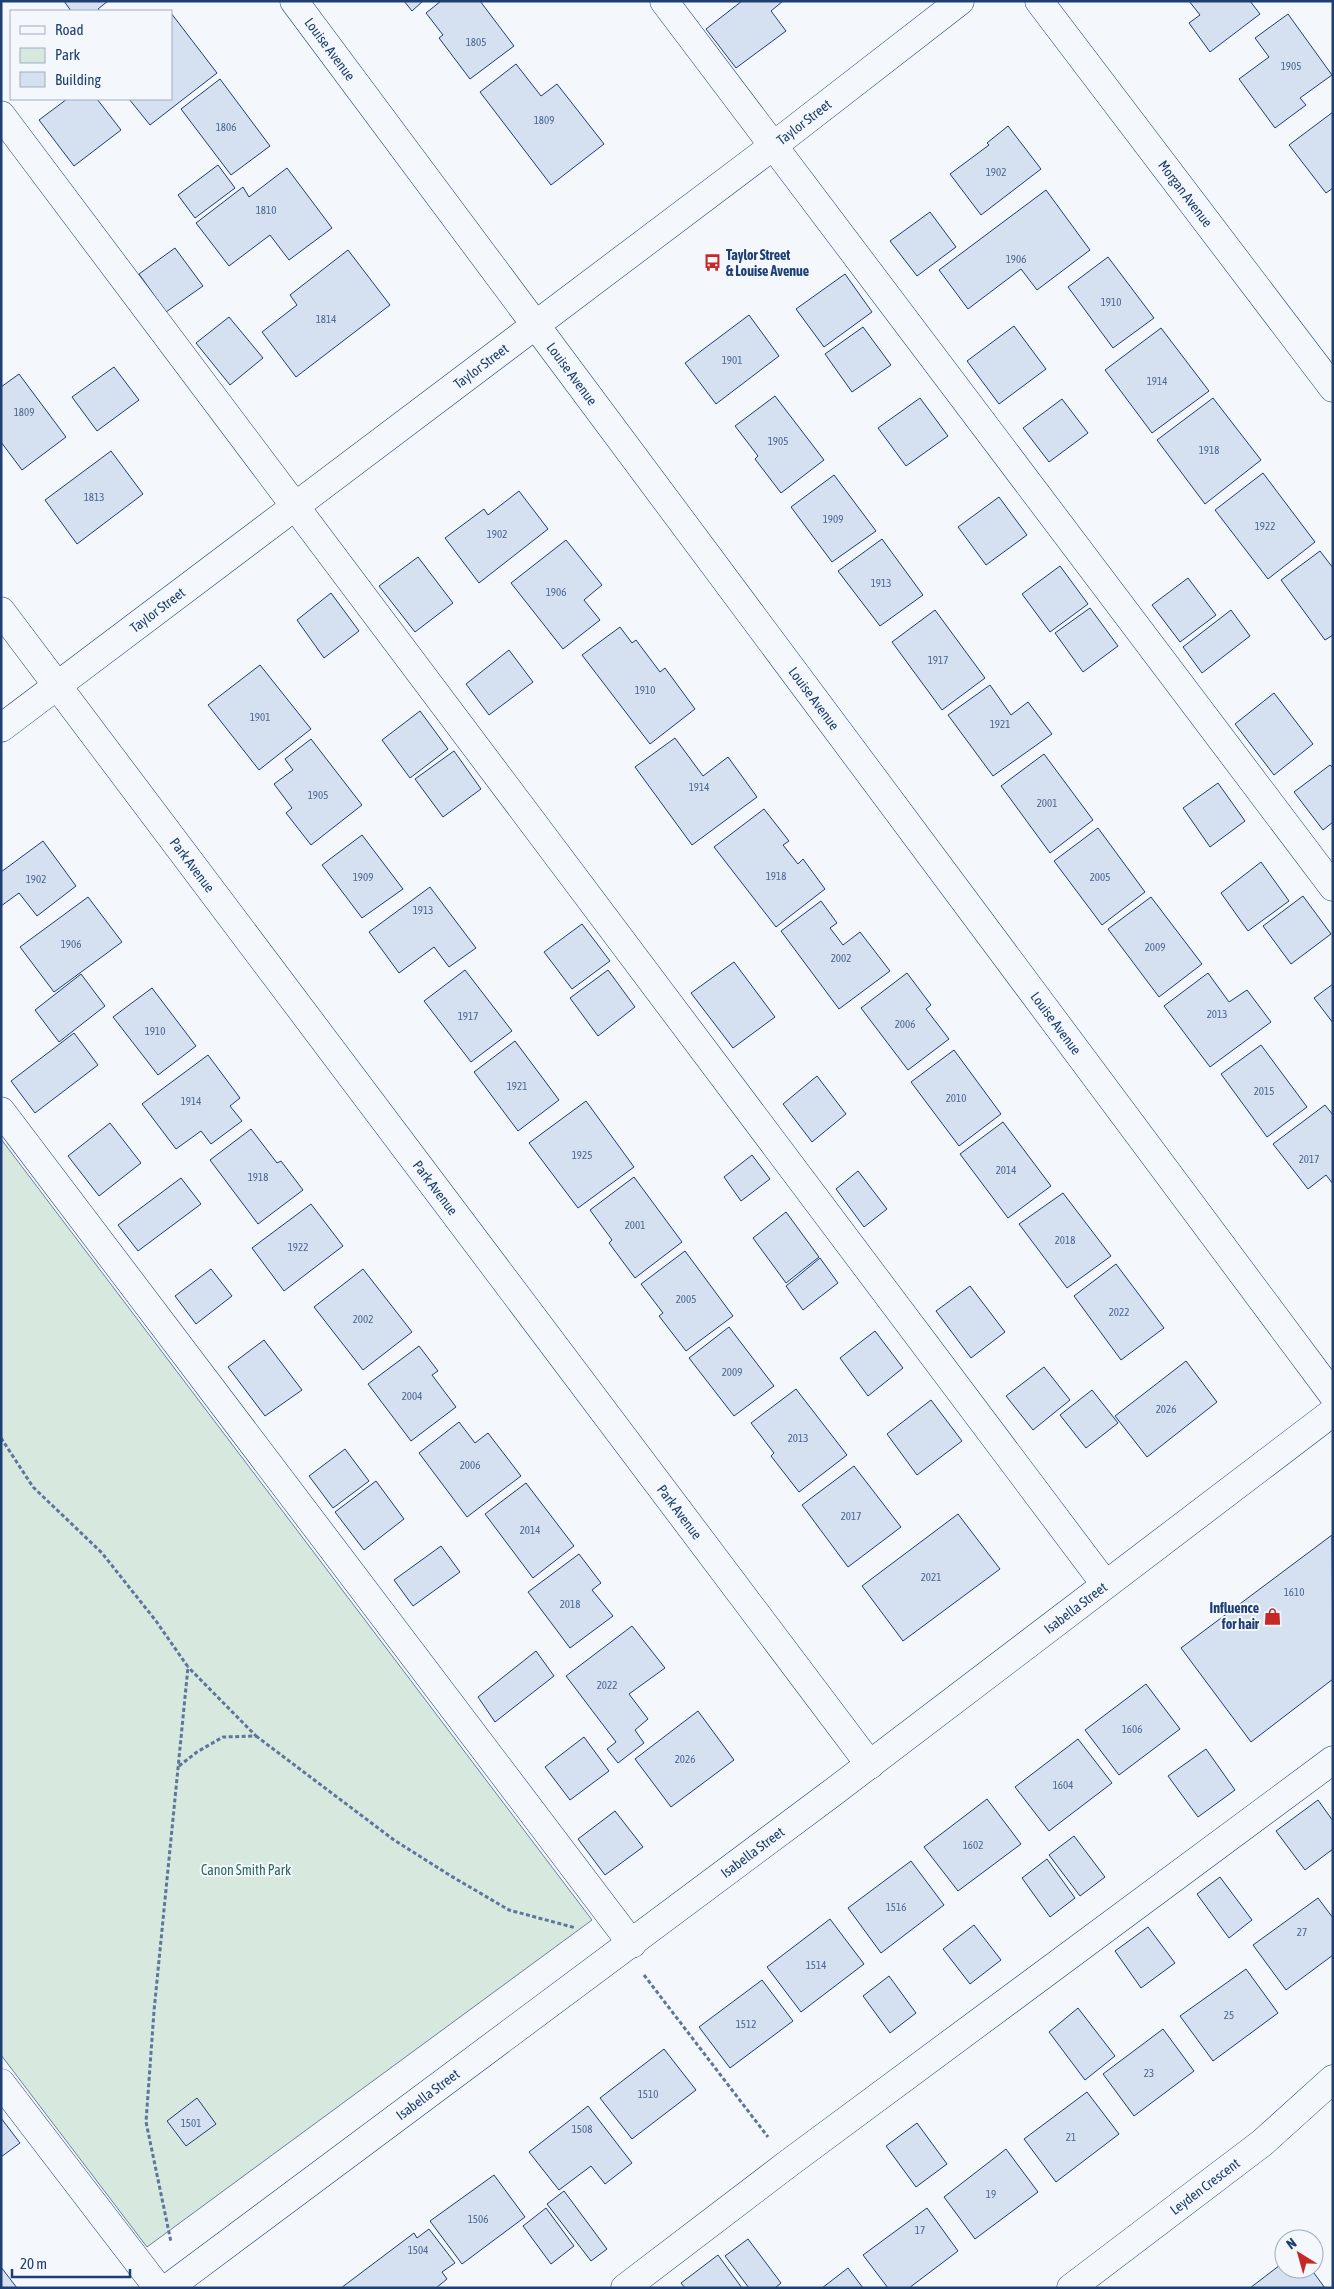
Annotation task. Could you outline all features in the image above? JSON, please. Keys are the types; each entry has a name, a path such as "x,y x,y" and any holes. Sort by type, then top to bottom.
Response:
{"street":[{"name":"Louise Avenue","path":"294,1 1333,1395"},
{"path":"664,1 1333,887"},
{"name":"Taylor Street","path":"1,728 773,146 960,1"},
{"name":"Morgan Avenue","path":"1039,1 1333,388"},
{"path":"1,115 1105,1584"},
{"name":"Park Avenue","path":"1,612 870,1765"},
{"path":"1,1111 632,1944"},
{"name":"Isabella Street","path":"168,2288 632,1944 1333,1412"},
{"path":"625,2288 789,2163 1333,1760"},
{"name":"Leyden Crescent","path":"1071,2288 1262,2143 1333,2079"},
{"path":"1,2083 158,2288"}],"path":[{"path":"1,1438 34,1487 102,1553 156,1621 188,1667 256,1736 394,1840 509,1910 586,1931 609,1914"},
{"path":"141,2266 171,2243 146,2122 154,2011 188,1667"},
{"path":"179,1766 197,1752 223,1737 256,1736"},
{"path":"649,1982 789,2163"}],"green space":[{"name":"Canon Smith Park","path":"1,1139 592,1920 147,2247 1,2055"}],"building":[{"path":"64,1 108,1 99,10 70,10"},
{"path":"404,1 423,1 412,11"},
{"path":"441,1 480,1 514,46 470,79 439,38 443,35 426,13"},
{"path":"742,1 783,1 771,11 786,31 736,68 706,29"},
{"path":"1189,1 1250,1 1260,14 1210,52 1189,23 1200,15"},
{"path":"172,14 217,73 150,125 130,100 172,100"},
{"path":"1288,14 1332,75 1300,98 1306,105 1275,128 1239,79 1269,57 1255,38"},
{"path":"516,64 541,96 557,84 604,144 551,185 480,92"},
{"path":"220,79 270,146 231,175 181,109"},
{"path":"66,100 98,100 121,130 74,166 39,120"},
{"path":"1333,112 1333,188 1326,193 1289,145"},
{"path":"1008,126 1041,169 981,215 950,174 989,145 987,143"},
{"path":"218,165 235,188 195,218 178,195"},
{"path":"287,168 332,228 289,260 270,235 229,266 196,223 243,187 249,197"},
{"path":"1046,190 1090,250 1037,290 1021,269 968,309 939,270"},
{"path":"930,212 956,247 917,276 890,241"},
{"path":"175,248 203,286 166,312 139,274"},
{"path":"348,250 390,305 296,377 262,332 297,305 290,295"},
{"path":"1108,257 1154,318 1113,348 1068,287"},
{"path":"845,274 872,312 824,347 796,309"},
{"path":"749,315 779,356 716,404 685,363"},
{"path":"229,317 263,358 230,385 196,343"},
{"path":"1014,326 1046,369 999,404 967,361"},
{"path":"863,327 891,365 852,392 825,354"},
{"path":"1161,328 1209,391 1152,433 1105,370"},
{"path":"114,367 139,400 97,431 72,397"},
{"path":"19,374 66,437 22,470 1,442 1,387"},
{"path":"775,396 824,460 781,493 755,459 758,456 735,426"},
{"path":"920,398 948,436 906,466 878,428"},
{"path":"1213,398 1261,460 1205,504 1157,440"},
{"path":"1062,399 1088,433 1049,462 1023,428"},
{"path":"111,451 143,494 77,544 45,500"},
{"path":"1263,473 1315,542 1268,579 1215,510"},
{"path":"834,475 876,531 832,562 791,507"},
{"path":"519,491 548,529 479,583 445,538 484,509 488,515"},
{"path":"999,497 1027,535 986,565 958,527"},
{"path":"882,539 923,595 880,626 838,571"},
{"path":"566,540 602,585 584,600 600,620 563,649 511,583"},
{"path":"1320,551 1333,568 1333,635 1325,640 1281,580"},
{"path":"418,557 453,603 415,632 379,586"},
{"path":"1060,566 1088,604 1050,632 1022,594"},
{"path":"1188,578 1216,615 1180,642 1152,605"},
{"path":"331,593 359,631 324,658 297,620"},
{"path":"1090,608 1118,646 1083,672 1055,633"},
{"path":"935,610 985,678 942,710 892,642"},
{"path":"1231,610 1250,636 1202,673 1183,647"},
{"path":"620,627 632,643 636,640 660,672 665,668 695,709 650,744 582,655"},
{"path":"509,650 533,682 489,715 466,684"},
{"path":"260,665 311,729 259,770 208,705"},
{"path":"990,685 1011,715 1028,702 1052,734 993,776 948,715"},
{"path":"1274,693 1313,744 1274,775 1235,724"},
{"path":"420,711 448,749 410,778 382,740"},
{"path":"675,738 703,776 728,757 757,797 692,845 635,767"},
{"path":"311,739 362,805 311,845 286,813 292,808 274,784 293,770 285,759"},
{"path":"454,751 481,789 443,817 415,779"},
{"path":"1044,754 1093,820 1050,853 1001,786"},
{"path":"1330,765 1333,768 1333,822 1323,830 1294,792"},
{"path":"1218,783 1245,821 1210,847 1183,808"},
{"path":"764,809 789,841 783,845 798,864 803,859 825,889 776,927 714,847"},
{"path":"1098,828 1145,892 1102,925 1054,861"},
{"path":"362,835 403,889 362,918 322,865"},
{"path":"43,841 76,886 37,916 19,893 1,906 1,872"},
{"path":"1261,862 1289,901 1248,931 1221,893"},
{"path":"430,887 476,948 449,967 434,947 399,973 369,932"},
{"path":"1303,896 1331,934 1291,964 1263,926"},
{"path":"88,897 122,942 54,992 20,947"},
{"path":"1151,897 1202,964 1159,997 1108,929"},
{"path":"821,901 837,923 830,928 843,945 860,932 890,971 839,1009 781,931"},
{"path":"582,924 610,961 572,989 544,952"},
{"path":"734,962 775,1017 733,1048 691,993"},
{"path":"465,970 512,1031 471,1062 424,1001"},
{"path":"608,970 635,1007 598,1036 570,998"},
{"path":"907,973 931,1005 926,1009 949,1039 908,1070 861,1008"},
{"path":"1208,973 1229,1002 1247,990 1271,1022 1210,1067 1164,1006"},
{"path":"81,974 105,1006 59,1042 35,1010"},
{"path":"1333,984 1333,1023 1314,998"},
{"path":"152,988 196,1046 158,1075 113,1017"},
{"path":"74,1033 98,1065 35,1113 11,1081"},
{"path":"515,1041 559,1100 518,1131 474,1072"},
{"path":"1261,1045 1307,1107 1267,1137 1221,1074"},
{"path":"954,1050 1001,1114 959,1146 911,1082"},
{"path":"208,1055 240,1098 230,1106 242,1121 211,1144 201,1131 176,1149 142,1104"},
{"path":"817,1076 846,1114 812,1142 783,1104"},
{"path":"586,1101 634,1167 578,1208 529,1143"},
{"path":"1325,1105 1333,1115 1333,1184 1326,1175 1308,1189 1273,1144"},
{"path":"1003,1122 1051,1186 1008,1218 960,1154"},
{"path":"110,1123 141,1163 99,1196 68,1156"},
{"path":"251,1129 277,1163 281,1161 303,1190 258,1224 210,1160"},
{"path":"752,1155 770,1179 741,1201 724,1177"},
{"path":"858,1171 887,1209 864,1227 836,1189"},
{"path":"634,1177 682,1242 635,1278 609,1243 612,1240 590,1210"},
{"path":"181,1178 201,1204 138,1251 118,1225"},
{"path":"1063,1193 1111,1256 1067,1288 1019,1224"},
{"path":"311,1204 343,1246 284,1291 252,1248"},
{"path":"786,1212 819,1257 786,1283 753,1238"},
{"path":"685,1251 733,1316 686,1351 659,1316 663,1313 641,1284"},
{"path":"820,1258 838,1283 803,1310 786,1286"},
{"path":"1116,1264 1164,1328 1121,1360 1074,1296"},
{"path":"211,1269 232,1296 196,1324 175,1296"},
{"path":"363,1269 412,1332 363,1370 314,1307"},
{"path":"970,1286 1005,1332 971,1358 936,1311"},
{"path":"729,1327 774,1386 734,1416 689,1358"},
{"path":"875,1331 903,1368 868,1396 840,1358"},
{"path":"264,1340 302,1390 265,1416 228,1367"},
{"path":"419,1346 438,1371 432,1375 456,1407 411,1441 368,1384"},
{"path":"1186,1361 1217,1402 1147,1457 1115,1416"},
{"path":"1044,1367 1070,1400 1033,1430 1006,1396"},
{"path":"796,1389 847,1455 799,1492 771,1456 774,1453 751,1423"},
{"path":"1092,1390 1118,1423 1086,1448 1060,1415"},
{"path":"931,1400 962,1441 917,1475 887,1434"},
{"path":"459,1422 475,1443 488,1433 521,1476 467,1517 419,1453"},
{"path":"345,1449 369,1481 333,1508 309,1476"},
{"path":"854,1466 901,1527 848,1567 802,1505"},
{"path":"376,1481 404,1519 364,1550 335,1512"},
{"path":"526,1483 574,1546 533,1578 485,1514"},
{"path":"958,1514 1000,1569 903,1641 862,1586"},
{"path":"1332,1535 1333,1679 1251,1742 1181,1648"},
{"path":"441,1546 460,1572 413,1606 394,1580"},
{"path":"579,1554 601,1583 592,1590 613,1616 570,1648 528,1592"},
{"path":"632,1626 665,1668 629,1694 648,1719 635,1730 644,1743 618,1763 607,1749 616,1742 566,1676"},
{"path":"536,1651 554,1676 495,1722 478,1697"},
{"path":"1146,1684 1180,1729 1119,1775 1085,1730"},
{"path":"698,1711 734,1760 671,1807 635,1759"},
{"path":"584,1737 609,1771 570,1800 545,1767"},
{"path":"1078,1739 1112,1783 1049,1831 1015,1787"},
{"path":"1206,1749 1235,1790 1198,1817 1168,1776"},
{"path":"987,1799 1021,1844 958,1891 924,1847"},
{"path":"1318,1800 1333,1821 1333,1849 1305,1870 1276,1831"},
{"path":"615,1811 643,1847 605,1875 578,1839"},
{"path":"1074,1836 1105,1877 1080,1896 1049,1855"},
{"path":"1047,1859 1075,1898 1050,1917 1022,1878"},
{"path":"911,1861 944,1905 881,1953 848,1908"},
{"path":"1220,1877 1252,1920 1229,1938 1197,1894"},
{"path":"1318,1898 1333,1918 1333,1955 1286,1990 1253,1945"},
{"path":"830,1919 864,1964 801,2012 767,1967"},
{"path":"974,1925 1001,1960 970,1984 943,1949"},
{"path":"1148,1927 1175,1963 1141,1988 1115,1951"},
{"path":"1246,1969 1278,2013 1213,2061 1180,2016"},
{"path":"889,1976 916,2013 890,2033 863,1996"},
{"path":"762,1980 793,2021 730,2068 699,2027"},
{"path":"1078,2008 1115,2056 1085,2080 1049,2032"},
{"path":"1163,2029 1194,2071 1134,2116 1103,2074"},
{"path":"664,2049 696,2090 632,2139 600,2098"},
{"path":"1087,2092 1119,2134 1056,2182 1024,2139"},
{"path":"197,2098 216,2124 186,2146 167,2121"},
{"path":"588,2106 632,2163 605,2184 591,2166 559,2190 529,2152"},
{"path":"1,2118 20,2143 1,2157"},
{"path":"917,2123 947,2164 916,2187 886,2146"},
{"path":"1006,2149 1038,2192 975,2239 944,2197"},
{"path":"494,2175 525,2217 462,2264 430,2221"},
{"path":"564,2191 607,2249 591,2261 547,2204"},
{"path":"546,2208 574,2246 551,2264 523,2226"},
{"path":"927,2208 958,2251 909,2288 888,2288 863,2255"},
{"path":"429,2229 455,2263 442,2272 447,2279 436,2288 341,2288 414,2233 417,2238"},
{"path":"748,2239 781,2283 775,2288 749,2288 725,2256"},
{"path":"718,2255 742,2288 685,2288 681,2283"},
{"path":"1,2267 17,2288 1,2288"},
{"path":"848,2268 863,2288 822,2288"},
{"path":"1274,2270 1274,2279 1318,2279 1325,2288 1250,2288"}],"place":[{"name":"Taylor Street & Louise Avenue","path":"712,263"},
{"name":"Influence for hair","path":"1273,1616"}]}
